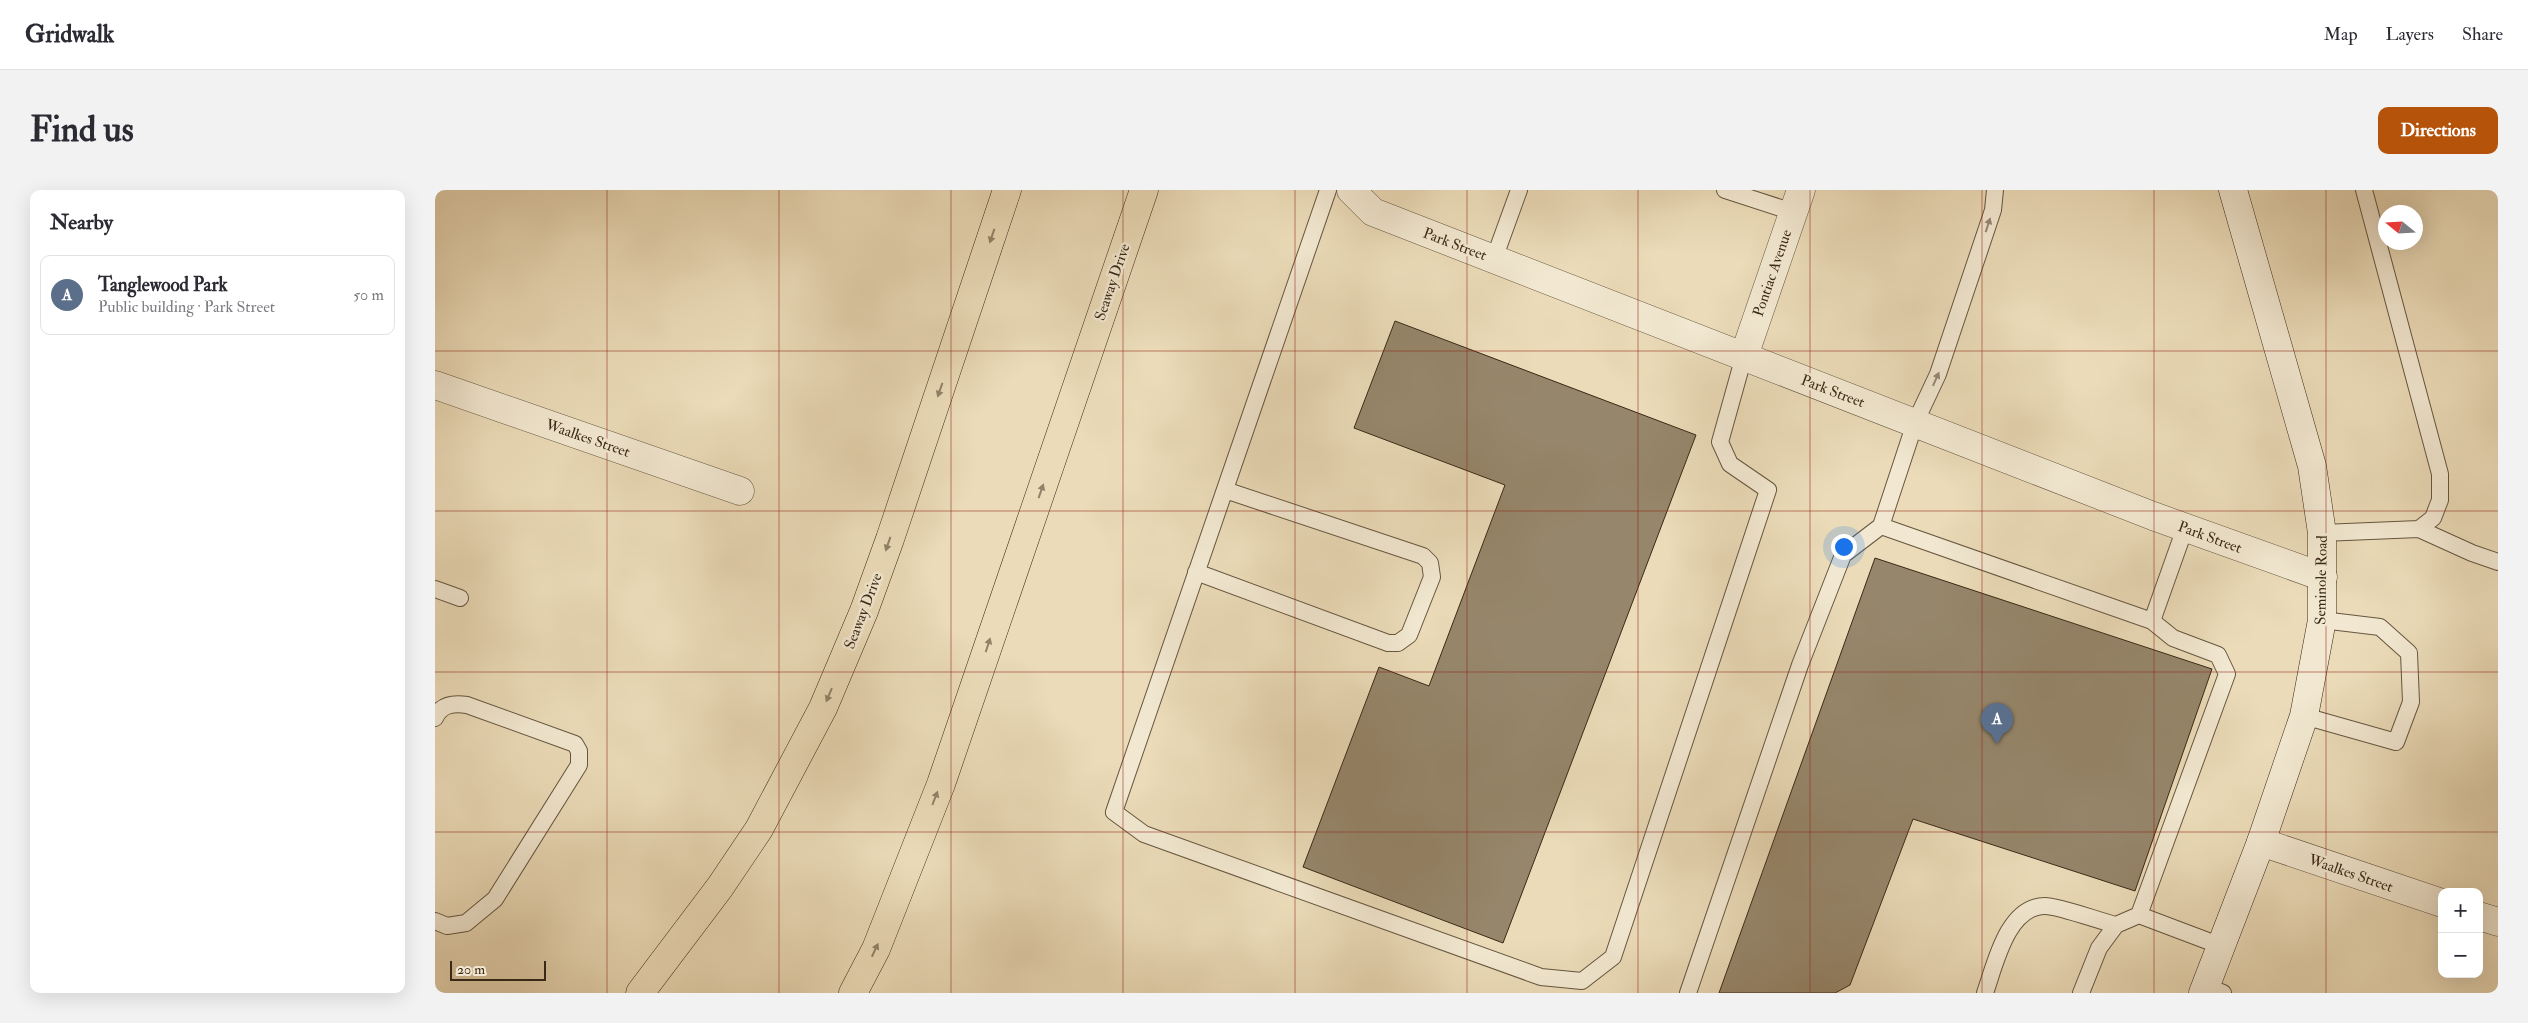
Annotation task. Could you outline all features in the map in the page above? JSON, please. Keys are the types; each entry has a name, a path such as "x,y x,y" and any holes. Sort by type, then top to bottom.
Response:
{"highway":[{"name":"Seaway Drive","path":"640,993 720,887 759,829 823,708 864,611 887,548 1007,190"},
{"name":"Seaway Drive","path":"853,993 876,949 941,784 1144,190"}],"street":[{"name":"Park Street","path":"1351,190 1373,212 2185,528 2323,577"},
{"name":"Seminole Road","path":"2210,991 2221,946 2261,842 2304,716 2322,620 2322,533 2312,466 2233,190"},
{"name":"Pontiac Avenue","path":"1744,356 1797,201"},
{"name":"Waalkes Street","path":"435,385 740,491"},
{"name":"Waalkes Street","path":"2261,842 2438,902"},
{"path":"2483,917 2498,922"}],"lane":[{"path":"1328,190 1114,812 1144,834 1541,977 1582,981 1613,957 1768,490 1730,464 1721,442 1744,356"},
{"path":"1494,258 1519,190"},
{"path":"1725,190 1797,201"},
{"path":"1689,993 1800,665 1843,555 1881,526 1915,423 1938,374 1993,210 1995,190"},
{"path":"2364,190 2440,474 2440,500 2433,518 2419,530"},
{"path":"1196,572 1388,643 1398,643 1409,635 1431,577 1430,563 1423,556 1225,490"},
{"path":"1881,526 2152,621 2173,638 2218,655 2227,674 2139,915"},
{"path":"2152,621 2185,528"},
{"path":"2322,533 2419,530 2498,562"},
{"path":"435,589 460,598"},
{"path":"2304,716 2396,742 2411,702 2409,653 2380,627 2322,620"},
{"path":"435,718 445,706 455,703 467,705 575,744 579,750 579,765 495,899 467,923 447,926 435,921"},
{"path":"1985,993 2007,934 2018,918 2029,910 2045,906 2116,925"},
{"path":"2081,993 2099,948 2116,925 2139,915 2221,946"}],"building":[{"path":"1395,321 1696,435 1503,943 1303,867 1379,667 1429,686 1505,485 1354,428"},
{"path":"1875,558 2212,669 2135,891 1913,819 1850,985 1835,993 1719,993"}],"place":[{"name":"Tanglewood Park","path":"1997,744"}]}
